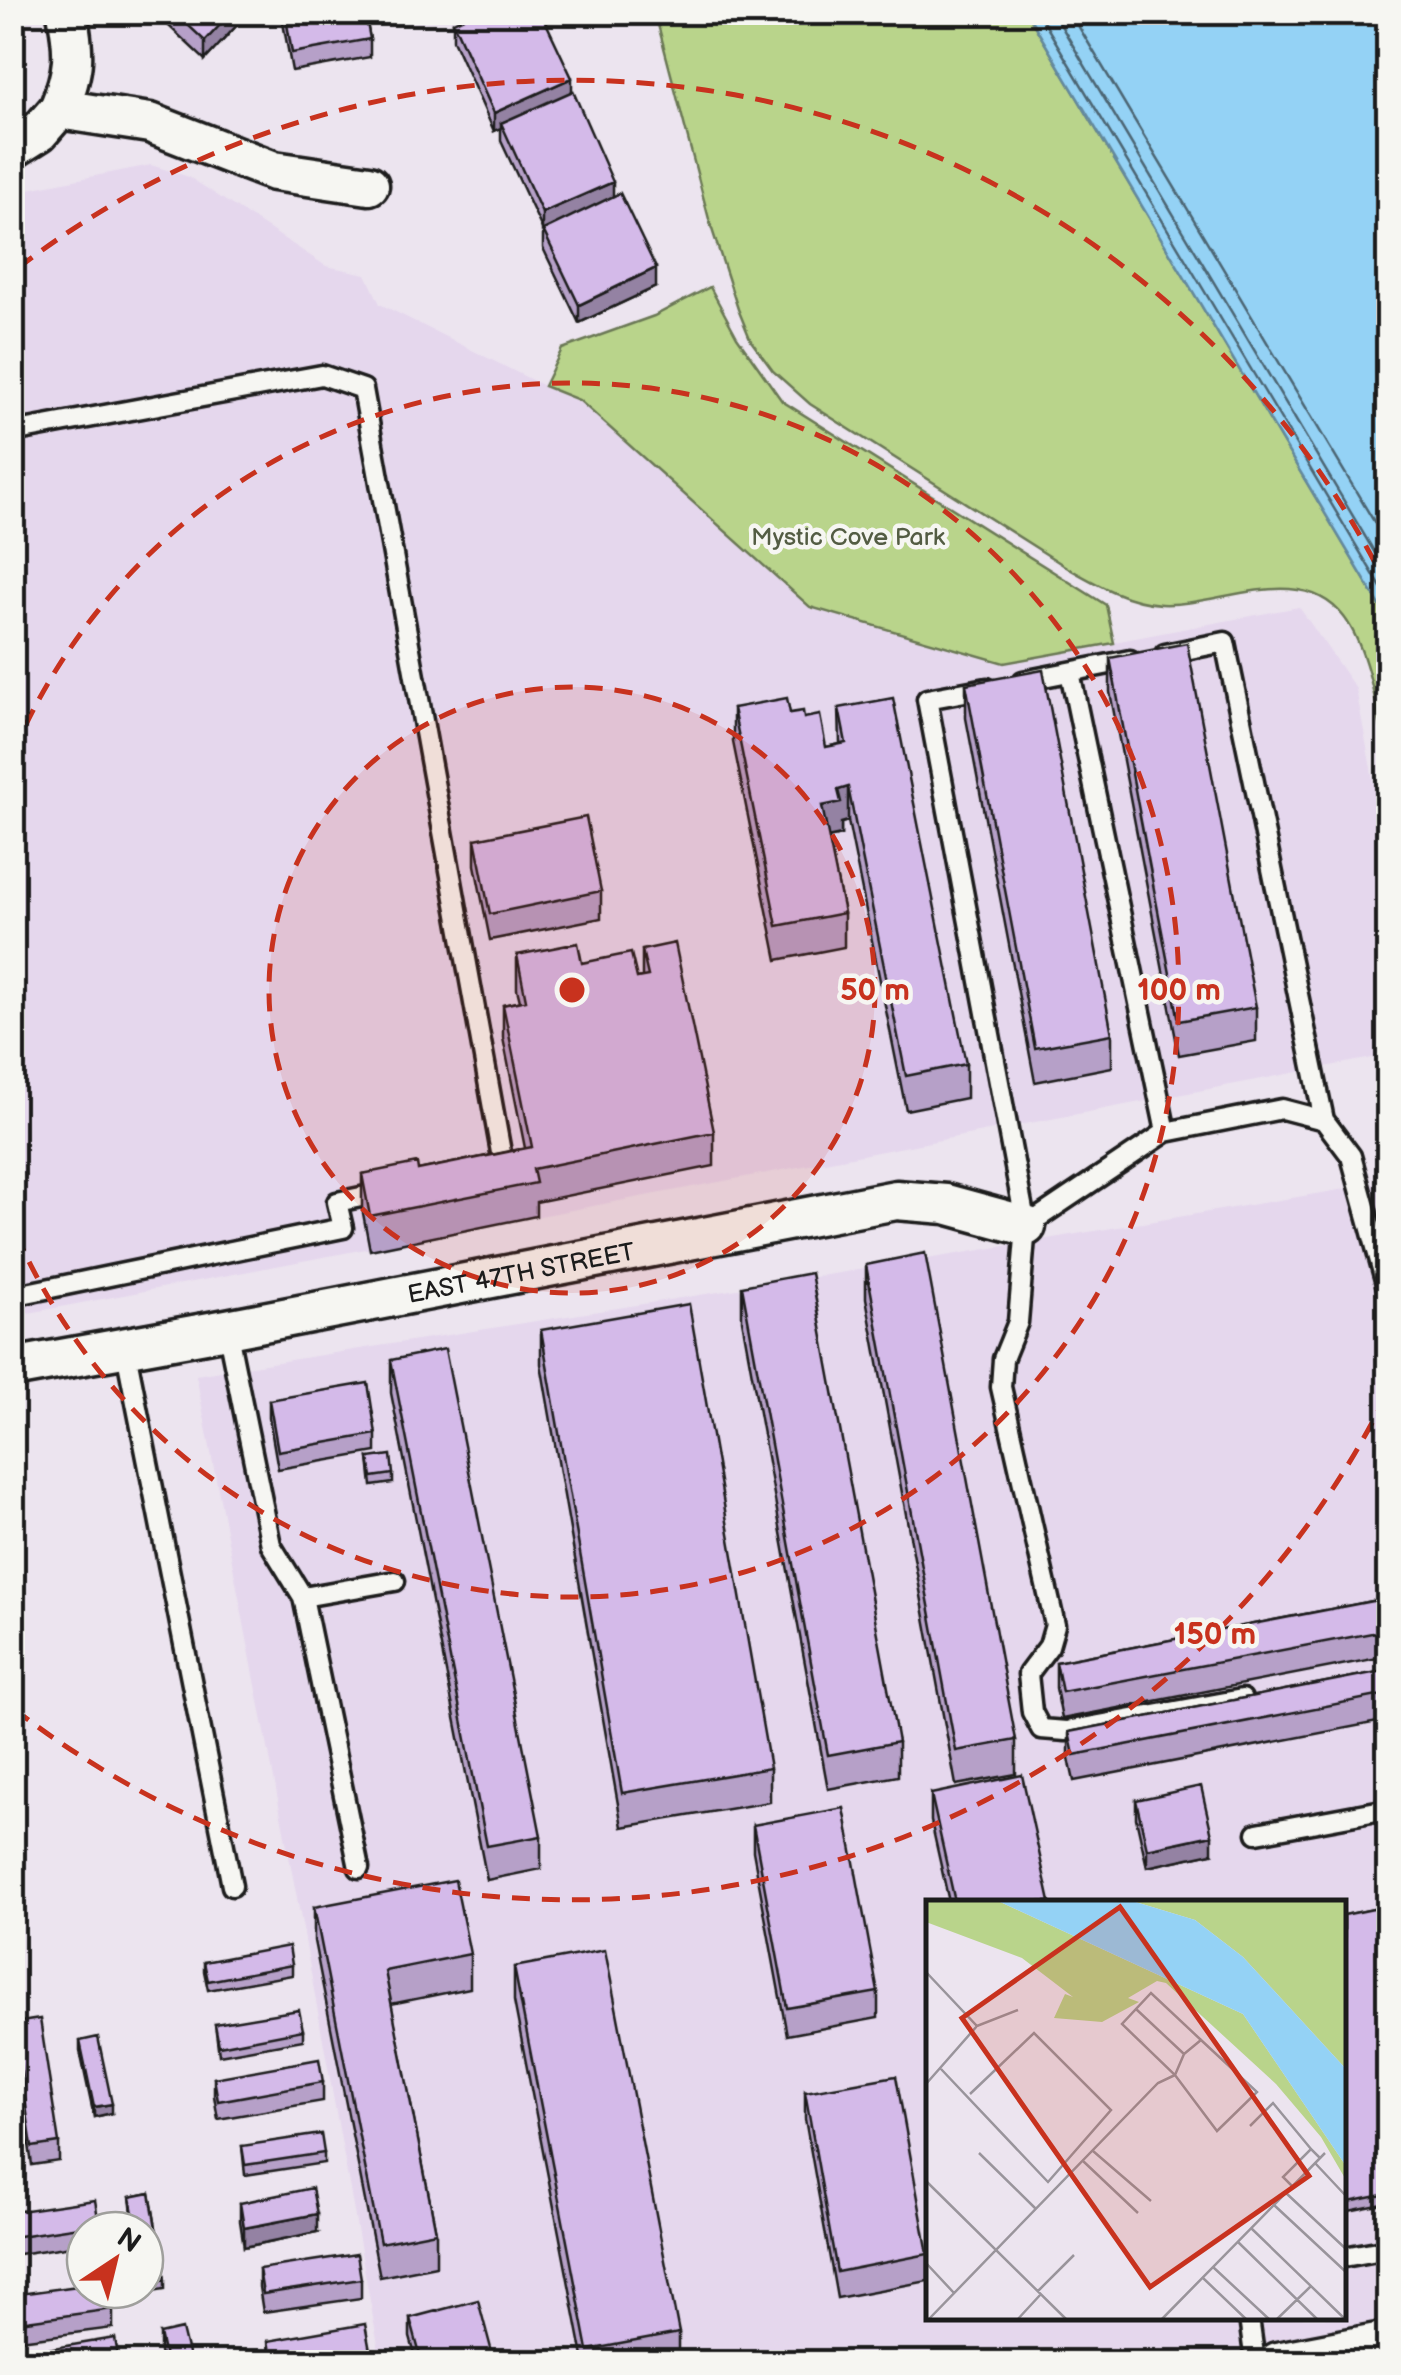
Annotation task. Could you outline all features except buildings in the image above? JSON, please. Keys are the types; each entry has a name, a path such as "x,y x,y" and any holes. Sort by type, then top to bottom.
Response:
{"street":[{"path":"12,150 39,132 60,109 71,79 73,44 67,12"},
{"path":"60,109 150,123 274,171 368,185"},
{"name":"EAST 47TH STREET","path":"12,1368 896,1200 946,1204 1026,1226"},
{"path":"1277,2362 1388,2342"}],"lane":[{"path":"12,432 322,374 364,389 504,1169 485,1172"},
{"path":"1256,1696 1066,1731 1041,1729 1032,1712 1028,1674 1049,1646 1056,1625 1001,1387 1002,1360 1018,1322 1026,1226 927,699 1225,642 1324,1120 1351,1156 1388,1291"},
{"path":"1070,672 1166,1132"},
{"path":"1026,1226 1166,1132 1282,1109 1324,1120"},
{"path":"12,1296 343,1228 336,1202 411,1187"},
{"path":"227,1329 271,1545 304,1596 359,1868"},
{"path":"125,1347 232,1886"},
{"path":"304,1596 396,1581"},
{"path":"1257,1833 1388,1809"},
{"path":"1346,2257 1388,2249"},
{"path":"1249,2320 1256,2362"}],"shaded area":[{"path":"151,165 189,177 326,266 366,274 380,304 579,400 810,607 1004,663 1299,607 1356,689 1388,859 1388,1055 13,1316 13,192"},
{"path":"1381,1183 1388,1204 1388,2362 381,2362 303,1929 196,1375"}],"green space":[{"path":"655,13 1027,13 1388,619 1388,764 1361,648 1344,617 1326,600 1306,591 1283,589 1161,604 1113,592 1068,568 810,404 773,371 751,341 738,309 710,223"},
{"name":"Mystic Cove Park","path":"710,287 737,337 782,401 1106,605 1114,643 1004,663 810,607 579,400 544,386 562,349 654,316"}],"water":[{"path":"1027,13 1388,13 1388,619"}]}
